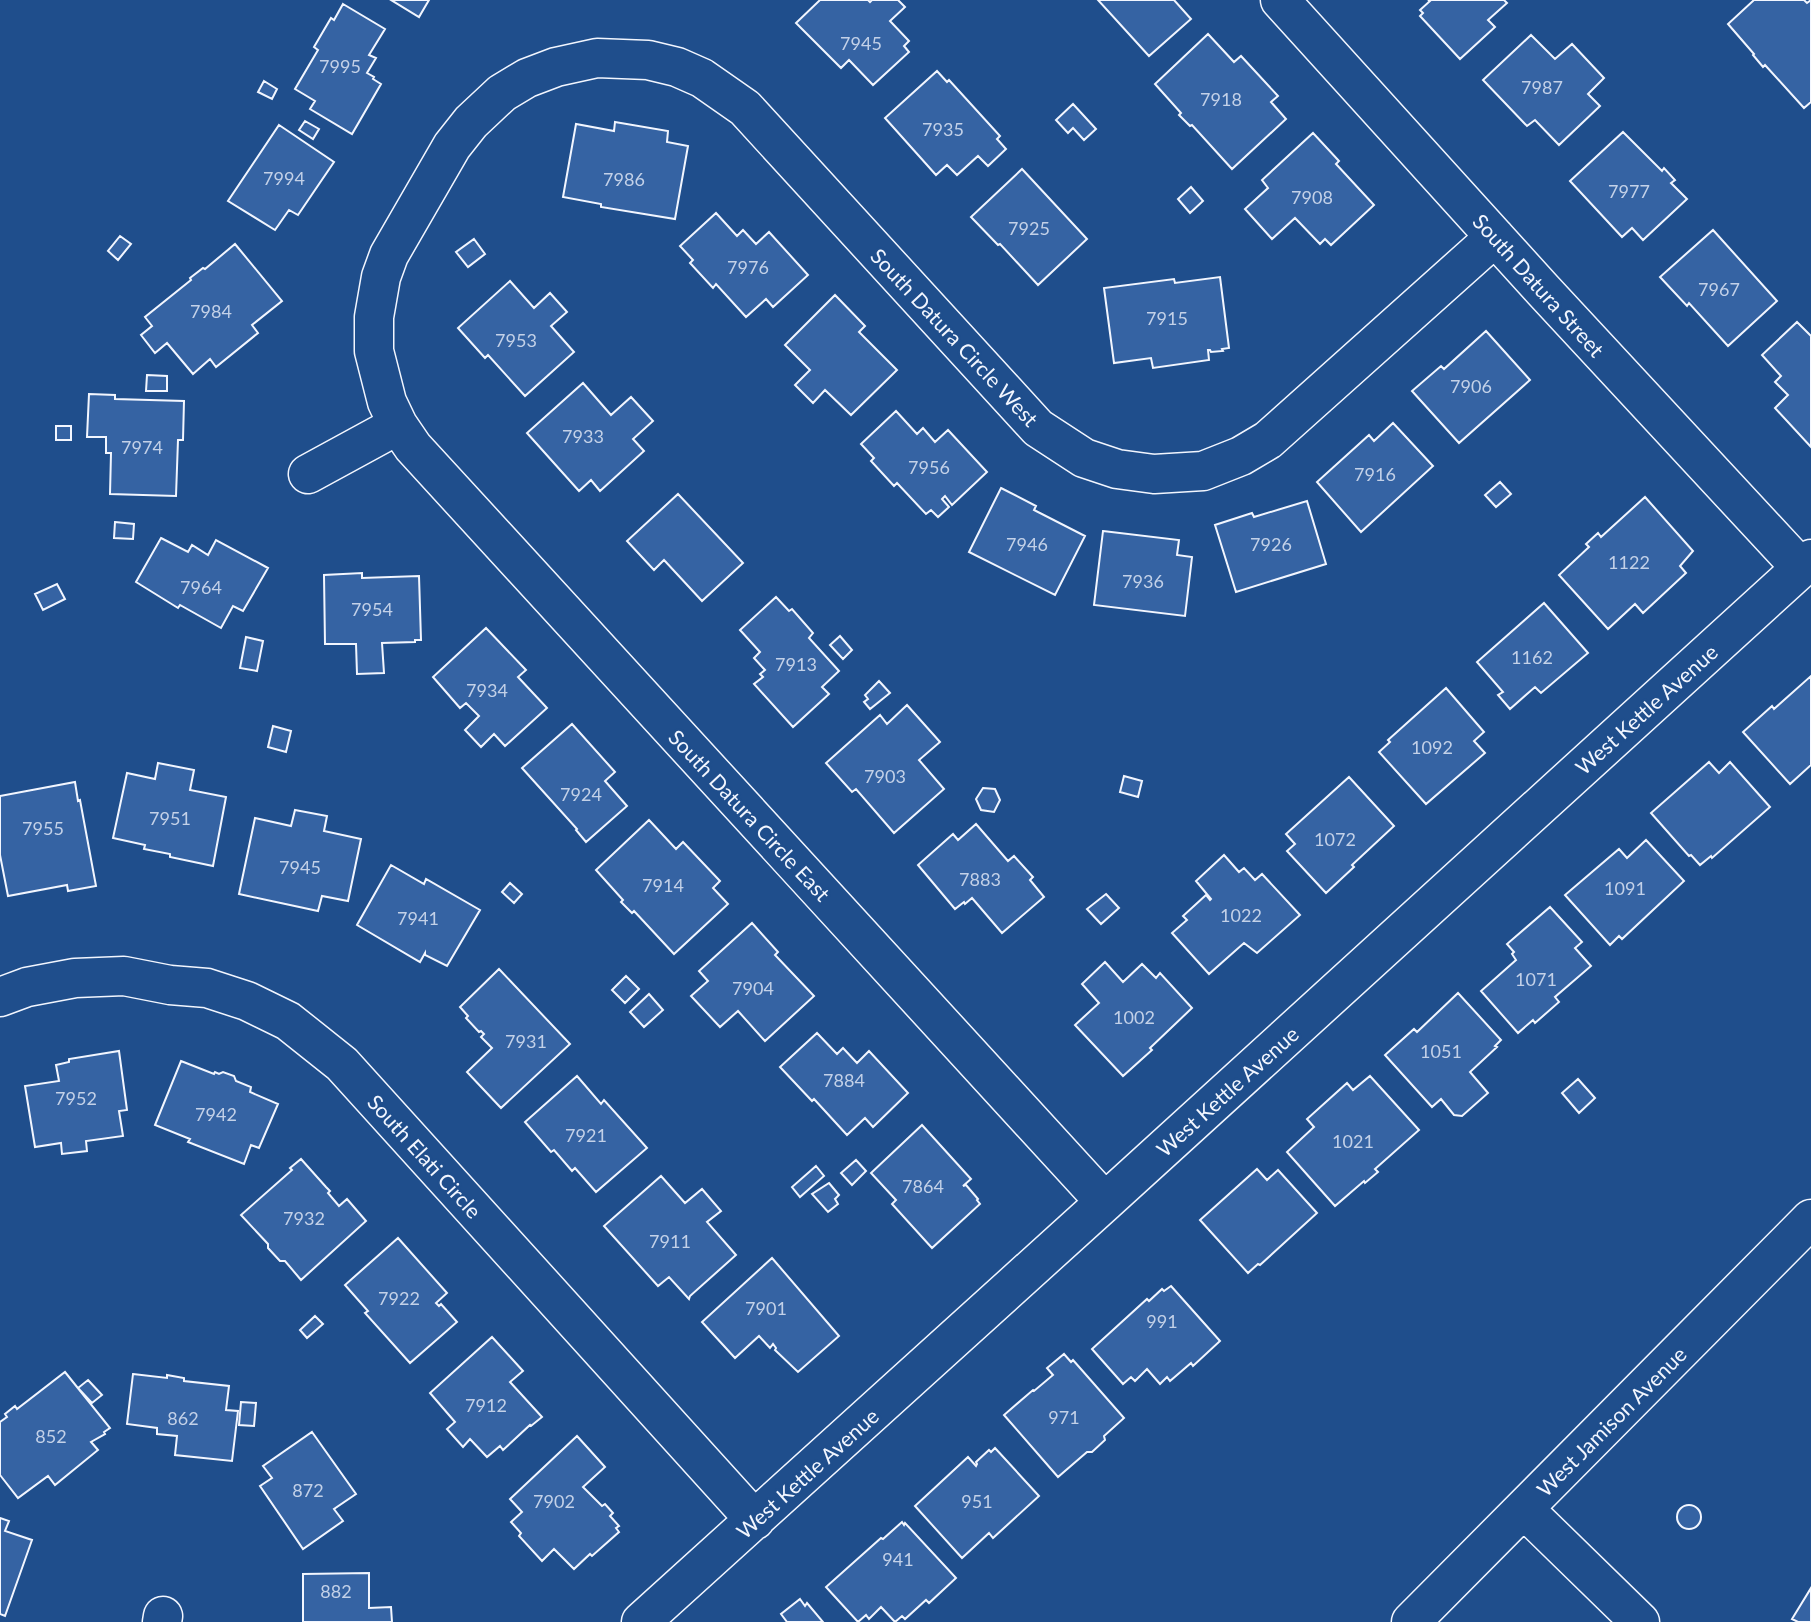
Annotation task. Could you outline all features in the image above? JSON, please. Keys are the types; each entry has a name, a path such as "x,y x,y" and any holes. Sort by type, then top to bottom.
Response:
{"street":[{"name":"South Datura Street","path":"1280,0 1543,290 1806,563"},
{"name":"South Datura Circle West","path":"460,136 471,121 502,93 527,78 556,66 597,58 648,60 677,67 702,78 745,108 1038,428 1084,458 1117,470 1154,474 1203,471 1241,456 1268,440 1495,237"},
{"name":"South Datura Circle East","path":"460,136 396,243 381,277 374,317 374,351 387,402 398,425 413,447 1105,1202"},
{"path":"308,474 398,425"},
{"name":"West Kettle Avenue","path":"641,1622 1806,563"},
{"name":"South Elati Circle","path":"0,997 27,987 75,978 124,975 170,985 207,988 247,1001 288,1021 342,1064 755,1520"},
{"name":"West Jamison Avenue","path":"1411,1622 1811,1219"},
{"path":"1524,1509 1640,1622"}],"building":[{"path":"391,0 429,0 419,17"},
{"path":"820,0 898,0 905,7 890,21 909,41 904,46 909,52 873,85 849,60 841,68 796,23"},
{"path":"1098,0 1174,0 1191,19 1149,56"},
{"path":"1428,0 1504,0 1507,3 1488,20 1495,27 1460,59 1420,16 1423,13 1420,10 1430,1"},
{"path":"1754,0 1804,0 1807,3 1811,0 1811,102 1804,108 1765,65 1763,67 1728,24"},
{"path":"343,4 385,29 369,55 376,58 367,73 381,84 352,134 310,109 315,101 295,89 318,50 314,47 331,18 334,20"},
{"path":"1208,34 1234,62 1241,56 1278,96 1271,102 1286,119 1232,169 1192,125 1179,115 1181,113 1155,84"},
{"path":"1531,35 1555,59 1572,44 1604,78 1588,94 1600,106 1559,145 1535,120 1527,126 1483,80"},
{"path":"937,71 947,82 949,80 1000,136 997,139 1006,149 988,166 978,156 957,175 947,165 936,175 885,118"},
{"path":"264,81 277,89 272,99 258,92"},
{"path":"1073,104 1096,129 1084,140 1073,128 1068,133 1056,120"},
{"path":"305,121 319,129 313,139 299,130"},
{"path":"615,122 668,131 667,142 688,146 675,219 601,207 601,204 563,197 576,124 614,131"},
{"path":"279,125 334,162 298,215 289,210 275,230 228,201"},
{"path":"1623,132 1662,171 1664,168 1675,180 1671,183 1687,199 1643,240 1632,228 1622,237 1570,181"},
{"path":"1313,133 1339,161 1336,164 1374,205 1331,245 1325,239 1320,244 1295,218 1272,239 1245,209 1268,188 1262,180"},
{"path":"1022,169 1087,239 1038,285 971,217"},
{"path":"1191,187 1203,201 1190,213 1178,199"},
{"path":"716,213 737,236 743,230 756,244 769,232 808,275 773,307 766,299 746,317 716,284 713,288 690,263 693,260 680,246"},
{"path":"1713,230 1777,301 1728,346 1689,303 1687,306 1660,277"},
{"path":"120,236 131,244 118,260 108,251"},
{"path":"474,239 485,254 468,267 456,252"},
{"path":"235,244 282,301 252,325 258,333 216,367 210,359 193,374 167,343 155,353 141,335 152,326 145,317"},
{"path":"1220,277 1229,348 1222,349 1223,351 1208,350 1209,360 1153,368 1151,358 1114,363 1104,288 1174,279 1175,283"},
{"path":"510,281 534,308 550,293 567,312 551,326 574,352 525,396 488,355 485,358 458,328"},
{"path":"835,295 865,326 859,332 897,370 851,415 825,390 813,403 795,385 810,370 785,345"},
{"path":"1797,322 1811,336 1811,447 1775,408 1788,395 1775,382 1781,376 1762,355"},
{"path":"1486,331 1530,380 1459,443 1412,391 1441,366 1444,369"},
{"path":"147,375 167,376 167,391 146,391"},
{"path":"583,383 611,415 631,397 653,421 633,439 644,451 600,491 591,480 579,491 527,433"},
{"path":"89,394 115,395 115,399 184,401 183,440 178,440 176,496 110,494 111,453 106,453 106,437 87,437"},
{"path":"896,411 917,434 923,428 935,442 948,430 987,472 952,505 945,496 942,499 949,507 938,517 931,510 926,514 897,483 894,486 871,461 874,458 861,444"},
{"path":"1393,423 1433,466 1361,532 1317,482 1369,435 1374,441"},
{"path":"56,426 71,426 71,440 56,440"},
{"path":"1500,482 1511,494 1496,507 1485,495"},
{"path":"1001,488 1036,506 1034,510 1085,536 1055,595 969,552"},
{"path":"678,494 743,563 702,601 664,560 654,570 627,541"},
{"path":"1645,497 1693,551 1680,566 1686,573 1643,613 1635,604 1608,629 1559,575 1589,547 1586,544 1598,533 1601,537"},
{"path":"1307,501 1326,564 1236,592 1215,525 1252,513 1254,517"},
{"path":"115,522 134,524 133,539 114,538"},
{"path":"1103,531 1179,540 1177,555 1192,557 1185,616 1094,605"},
{"path":"161,538 188,552 192,545 208,555 216,540 268,568 243,611 233,606 221,628 180,605 178,608 136,582"},
{"path":"362,573 362,578 419,576 421,640 382,643 384,673 357,674 356,644 325,644 324,575"},
{"path":"57,584 65,599 43,610 35,594"},
{"path":"776,597 789,611 792,609 813,633 809,638 839,671 822,687 829,694 793,727 754,684 763,677 760,674 765,670 754,658 760,652 740,630"},
{"path":"1544,603 1588,653 1541,693 1535,687 1510,709 1498,695 1503,692 1477,662"},
{"path":"486,628 526,670 518,677 547,708 505,746 494,734 481,747 465,730 479,716 466,703 460,708 433,677"},
{"path":"840,636 852,650 843,659 830,645"},
{"path":"246,637 263,641 257,671 240,668"},
{"path":"1811,676 1811,765 1790,784 1743,732"},
{"path":"879,681 890,693 870,709 864,702 868,699 865,695"},
{"path":"1446,688 1484,732 1474,741 1485,753 1426,804 1379,752 1390,742 1388,740"},
{"path":"907,705 940,742 919,760 944,789 894,833 856,789 852,792 826,763 880,715 887,724"},
{"path":"572,724 615,772 605,781 627,806 586,842 522,768"},
{"path":"273,726 291,731 286,752 268,747"},
{"path":"1709,762 1719,773 1730,762 1770,807 1712,858 1711,856 1700,865 1651,813"},
{"path":"158,763 194,770 190,790 226,797 213,866 170,857 170,854 144,849 145,845 113,838 127,773 155,779"},
{"path":"1124,776 1142,781 1138,797 1120,792"},
{"path":"1349,777 1394,826 1326,893 1287,851 1295,844 1286,834"},
{"path":"75,782 96,886 68,891 67,885 8,896 0,855 0,796"},
{"path":"983,788 995,789 1000,800 994,812 981,810 976,799"},
{"path":"295,810 327,816 324,831 361,839 348,901 322,896 318,911 239,894 255,818 291,826"},
{"path":"649,820 676,849 683,842 720,881 713,888 728,904 674,954 634,911 632,913 621,902 623,900 596,870"},
{"path":"976,824 1008,861 1014,856 1033,877 1030,880 1044,897 1002,933 972,898 955,909 918,865 953,834 958,840"},
{"path":"1646,840 1684,881 1622,939 1619,936 1610,945 1565,895 1619,849 1627,858"},
{"path":"1224,855 1239,872 1244,868 1255,880 1262,874 1300,915 1257,953 1244,943 1209,974 1172,933 1187,920 1183,916 1206,895 1211,899 1196,881"},
{"path":"391,865 424,884 426,879 480,910 447,966 425,953 420,962 357,925"},
{"path":"510,883 522,894 514,903 502,892"},
{"path":"1106,894 1119,908 1101,924 1087,909"},
{"path":"1550,907 1582,942 1575,948 1591,966 1555,997 1559,1002 1535,1023 1533,1020 1518,1033 1481,991 1516,960 1512,954 1514,952 1507,944"},
{"path":"752,923 778,952 775,955 814,996 765,1041 738,1011 720,1027 691,996 708,981 699,971"},
{"path":"1105,962 1123,982 1142,964 1156,978 1160,973 1192,1008 1123,1076 1075,1025 1099,1003 1082,984"},
{"path":"499,969 570,1044 501,1108 467,1072 492,1048 481,1037 484,1034 466,1018 468,1016 460,1007"},
{"path":"626,976 639,989 625,1003 612,990"},
{"path":"1458,993 1501,1040 1470,1072 1488,1093 1462,1116 1454,1115 1441,1099 1432,1107 1385,1055 1414,1029 1417,1032"},
{"path":"649,994 663,1010 644,1027 630,1012"},
{"path":"817,1033 837,1054 843,1048 857,1063 869,1051 908,1093 873,1127 865,1118 847,1135 780,1067"},
{"path":"119,1051 127,1110 119,1111 123,1136 86,1141 87,1151 62,1154 61,1143 35,1147 25,1086 59,1081 56,1065 69,1062 69,1059"},
{"path":"181,1061 214,1074 223,1072 234,1076 236,1081 251,1087 250,1092 278,1104 259,1148 251,1145 244,1164 188,1142 190,1139 155,1125"},
{"path":"577,1076 601,1104 604,1100 647,1148 596,1192 575,1168 572,1171 554,1150 551,1152 525,1122"},
{"path":"1370,1076 1419,1130 1375,1169 1378,1172 1335,1206 1287,1152 1314,1127 1307,1119 1347,1083 1353,1090"},
{"path":"1578,1079 1595,1098 1579,1113 1562,1093"},
{"path":"922,1125 971,1179 963,1186 966,1185 980,1204 932,1248 892,1204 896,1200 871,1173"},
{"path":"301,1159 330,1191 328,1193 339,1206 347,1199 366,1221 301,1280 285,1261 280,1261 268,1248 268,1244 241,1215"},
{"path":"856,1160 866,1171 852,1185 841,1173"},
{"path":"816,1166 824,1176 800,1197 792,1187"},
{"path":"1257,1169 1267,1180 1278,1170 1317,1213 1248,1273 1200,1220"},
{"path":"661,1176 685,1203 702,1189 721,1211 707,1222 736,1255 689,1299 669,1277 658,1286 604,1226"},
{"path":"829,1183 839,1195 835,1199 838,1204 828,1212 812,1194"},
{"path":"398,1238 447,1293 436,1303 439,1306 441,1304 457,1322 410,1363 365,1313 368,1311 345,1285"},
{"path":"772,1258 839,1336 798,1372 775,1350 773,1344 770,1348 759,1336 735,1358 702,1322"},
{"path":"1171,1286 1220,1341 1193,1366 1191,1363 1170,1381 1167,1377 1160,1384 1147,1369 1135,1381 1131,1377 1123,1384 1092,1349 1147,1299 1149,1301 1162,1289 1164,1291"},
{"path":"315,1316 323,1324 307,1338 300,1330"},
{"path":"492,1337 523,1371 510,1382 542,1417 503,1450 500,1446 487,1457 470,1439 463,1447 447,1429 455,1422 430,1393"},
{"path":"1064,1354 1071,1362 1073,1360 1124,1418 1104,1436 1105,1440 1092,1452 1087,1452 1058,1477 1004,1415 1053,1375 1047,1368"},
{"path":"65,1372 110,1428 91,1442 98,1450 55,1485 48,1476 18,1498 0,1475 0,1422 15,1406 17,1409"},
{"path":"133,1374 167,1378 167,1375 184,1378 184,1381 229,1386 226,1410 238,1411 232,1461 175,1455 177,1436 157,1434 157,1428 127,1424"},
{"path":"88,1380 102,1395 92,1403 78,1388"},
{"path":"241,1402 256,1403 254,1426 239,1425"},
{"path":"312,1432 356,1494 334,1509 343,1521 303,1549 260,1486 272,1478 263,1466"},
{"path":"577,1436 605,1467 583,1487 613,1513 610,1516 619,1526 616,1528 619,1532 574,1569 554,1549 542,1561 519,1536 521,1533 511,1522 522,1512 510,1499"},
{"path":"995,1448 1039,1496 993,1538 989,1533 962,1558 915,1506 968,1457 976,1466 976,1462"},
{"path":"1689,1505 1698,1508 1701,1517 1698,1526 1689,1529 1680,1526 1677,1517 1680,1508"},
{"path":"0,1518 9,1521 5,1531 32,1540 5,1616 0,1614"},
{"path":"902,1522 956,1578 929,1603 926,1600 905,1619 902,1616 895,1622 881,1607 869,1619 866,1615 858,1622 826,1587"},
{"path":"369,1573 369,1608 391,1607 392,1622 303,1622 303,1574"},
{"path":"1811,1588 1811,1622 1798,1622 1792,1619"},
{"path":"800,1599 805,1606 807,1603 823,1622 787,1622 781,1614"}]}
